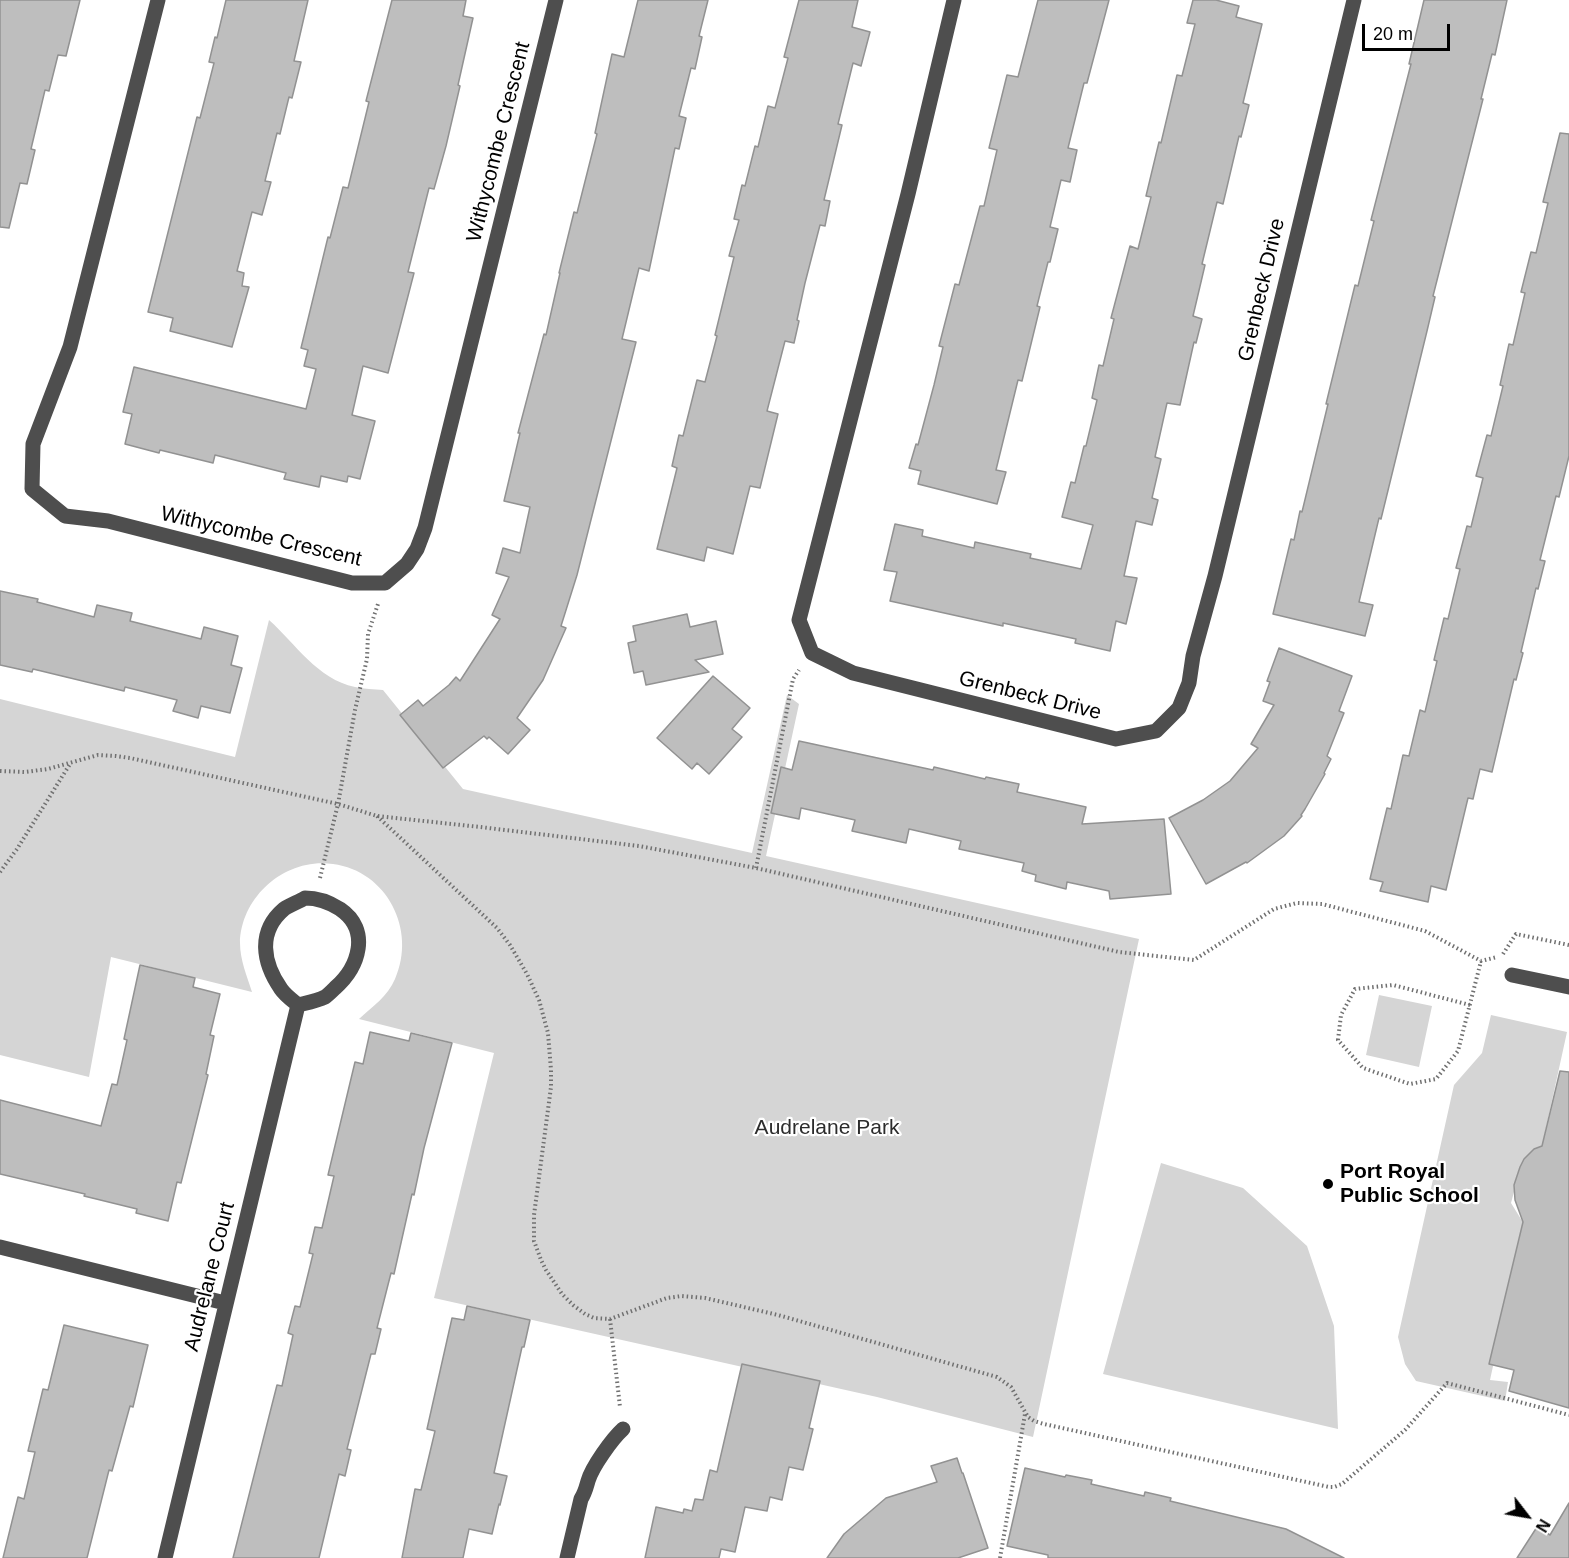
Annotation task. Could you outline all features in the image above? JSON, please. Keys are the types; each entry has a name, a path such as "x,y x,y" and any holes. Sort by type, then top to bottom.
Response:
{"street":[{"name":"Withycombe Crescent","path":"158,0 70,347 33,444 32,489 65,516 108,521 352,583 385,583 407,564 417,549 425,528 556,0"},
{"path":"812,653 799,620 908,194 954,0"},
{"name":"Grenbeck Drive","path":"812,653 853,673 1116,739 1156,731 1179,708 1190,683 1194,656 1354,0"},
{"path":"305,898 315,898 331,903 346,914 357,928 358,948 355,962 344,980 325,997 298,1005 282,991 268,967 264,943 273,923 285,909 305,898"},
{"path":"1512,975 1569,987"},
{"name":"Audrelane Court","path":"165,1558 298,1005"},
{"path":"0,1247 225,1303"},
{"path":"567,1558 588,1479 613,1438 623,1430"}],"path":[{"path":"315,898 338,804 367,658 368,634 385,583"},
{"path":"756,868 793,679 812,653"},
{"path":"0,771 37,771 99,755 123,757 338,804 377,816 628,845 756,868 1119,952 1194,960 1274,909 1297,903 1322,904 1425,931 1481,961 1501,956 1516,934 1569,945"},
{"path":"0,872 70,764"},
{"path":"377,816 497,928 527,974 539,1000 546,1025 552,1070 550,1101 534,1215 534,1241 546,1270 569,1302 585,1314 594,1318 610,1318 661,1300 682,1296 749,1307 997,1377 1011,1387 1032,1420 1044,1424 1334,1487 1342,1484 1405,1430 1447,1383 1569,1415"},
{"path":"1470,1005 1393,984 1355,990 1341,1015 1338,1040 1363,1068 1410,1084 1436,1079 1458,1051 1470,1005 1481,961"},
{"path":"610,1318 623,1430"},
{"path":"1000,1558 1026,1413"}],"green space":[{"name":"Audrelane Park","path":"269,620 308,660 329,677 355,687 383,690 463,789 752,853 787,695 799,704 766,856 1139,939 1033,1437 877,1397 434,1298 494,1053 359,1019 379,1001 392,985 401,960 402,941 399,923 382,891 369,878 352,869 333,864 316,863 299,867 269,883 257,896 242,926 240,943 242,962 252,992 111,957 89,1077 0,1055 0,699 235,757"},
{"path":"1379,995 1432,1006 1419,1067 1366,1055"},
{"path":"1491,1015 1567,1032 1542,1146 1521,1166 1511,1203 1524,1224 1490,1380 1508,1382 1505,1401 1416,1381 1405,1364 1398,1337 1454,1085 1482,1053"},
{"path":"1161,1163 1243,1188 1307,1246 1334,1326 1338,1429 1103,1374"}],"building":[{"path":"0,0 80,0 66,56 58,55 49,91 45,90 31,149 35,150 27,184 20,183 9,228 0,227"},
{"path":"226,0 308,0 294,61 301,62 280,134 277,133 265,181 271,182 262,215 252,212 237,271 244,273 242,286 249,287 232,347 170,331 173,318 148,312 197,117 200,118 214,63 209,62"},
{"path":"392,0 466,0 463,16 473,18 446,146 434,189 429,188 408,272 414,273 388,373 363,366 352,415 375,421 360,479 348,476 347,482 321,476 319,487 284,479 286,473 215,455 213,463 125,444 132,414 123,412 134,367 306,409 316,369 304,366 308,350 301,348 328,237 330,238 343,187 348,188 369,102 366,101"},
{"path":"638,0 708,0 699,36 702,37 695,69 691,68 679,116 686,118 679,149 675,148 649,271 639,268 622,339 636,342 577,575 561,626 566,628 543,680 517,718 530,730 508,754 489,737 487,739 484,736 443,768 400,715 418,700 423,706 456,677 460,681 500,619 492,615 509,577 496,573 503,548 520,553 530,507 504,501 520,433 518,433 544,334 546,335 574,212 577,213 597,134 595,133 612,54 624,57"},
{"path":"799,0 858,0 852,27 870,32 861,66 853,63 838,124 842,125 824,200 830,201 825,226 820,225 805,283 794,343 785,341 767,411 778,414 760,488 750,486 733,554 707,547 704,561 657,549 677,468 672,466 679,435 683,436 697,380 705,382 717,336 715,335 734,257 729,256 739,220 734,219 742,185 745,186 755,146 758,147 768,106 775,108 788,58 784,57"},
{"path":"1038,0 1109,0 1087,83 1084,83 1068,148 1077,150 1070,182 1061,180 1050,227 1058,229 1037,306 1040,307 1022,381 1018,380 996,470 1006,472 997,504 918,484 921,471 909,468 916,444 918,445 934,385 943,347 939,346 955,284 959,285 980,206 984,206 997,150 989,148 1007,75 1018,77"},
{"path":"1193,0 1216,0 1239,6 1236,17 1262,24 1243,103 1249,105 1241,137 1239,136 1223,204 1217,202 1202,264 1205,265 1193,316 1202,319 1196,343 1194,342 1180,405 1167,403 1155,457 1161,459 1152,498 1158,500 1152,525 1136,521 1124,576 1137,578 1126,624 1116,621 1110,651 1075,643 1076,639 1003,623 1003,626 890,601 897,572 884,570 895,524 923,530 922,536 974,548 975,542 1031,554 1030,558 1081,569 1093,525 1062,517 1071,482 1075,483 1084,446 1086,446 1097,400 1092,398 1099,365 1103,366 1114,319 1111,318 1130,246 1138,249 1151,197 1146,196 1159,142 1161,143 1177,75 1182,76 1195,24 1187,23"},
{"path":"1424,0 1507,0 1359,602 1373,605 1365,636 1273,614 1291,539 1294,540 1300,511 1302,512 1355,285 1358,286 1374,221 1371,220 1411,64 1409,64"},
{"path":"1560,133 1569,134 1569,456 1540,560 1545,561 1538,589 1536,588 1521,652 1523,653 1516,680 1514,679 1492,772 1480,769 1473,799 1468,798 1446,890 1431,886 1428,902 1380,891 1383,882 1370,879 1387,808 1391,809 1403,755 1409,756 1420,710 1425,712 1444,618 1448,619 1460,569 1456,568 1467,526 1471,527 1483,478 1476,476 1487,435 1491,436 1503,386 1500,385 1509,344 1513,345 1525,293 1521,292 1531,252 1536,253 1548,203 1543,202"},
{"path":"0,591 38,599 37,602 94,617 97,605 132,613 130,621 201,639 204,627 238,636 231,665 242,668 230,713 201,706 198,718 173,711 177,700 125,687 124,691 33,669 32,672 0,665"},
{"path":"687,614 690,627 716,621 723,654 695,660 709,672 646,685 643,671 634,673 628,643 636,641 633,626"},
{"path":"1279,648 1352,676 1339,711 1344,713 1327,756 1331,759 1302,816 1284,836 1247,863 1206,884 1169,818 1203,800 1230,781 1258,748 1251,744 1274,705 1263,701 1270,682 1267,681"},
{"path":"713,676 750,708 732,729 742,737 709,774 697,763 692,769 657,738"},
{"path":"799,741 933,770 934,767 1019,784 1017,792 1086,807 1082,824 1164,819 1171,894 1110,899 1109,891 1067,882 1066,889 1035,881 1036,875 1022,871 1024,863 959,849 961,841 909,829 906,843 852,831 855,820 801,808 799,819 771,813 781,767 792,770"},
{"path":"140,965 195,978 193,987 220,994 210,1035 214,1036 206,1074 208,1075 181,1183 177,1182 168,1221 136,1213 137,1209 84,1196 85,1194 0,1174 0,1100 101,1126 112,1084 117,1085"},
{"path":"370,1032 409,1041 411,1033 452,1043 414,1195 412,1194 394,1274 391,1273 377,1328 381,1329 375,1354 371,1354 347,1449 351,1450 345,1476 339,1474 319,1558 233,1558 277,1385 282,1386 293,1335 288,1333 295,1306 300,1307 313,1254 309,1253 315,1227 322,1228 334,1176 328,1175 355,1062 363,1064"},
{"path":"1560,1071 1569,1072 1569,1408 1509,1391 1514,1370 1489,1364 1523,1222 1515,1200 1514,1185 1524,1159 1534,1149 1542,1146"},
{"path":"467,1306 530,1320 494,1473 507,1476 500,1505 492,1534 469,1529 463,1558 402,1558 415,1489 421,1490 435,1431 427,1429 452,1318 464,1320"},
{"path":"64,1325 148,1345 133,1407 130,1406 112,1471 109,1470 87,1558 3,1558 18,1497 24,1499 35,1452 28,1451 43,1389 48,1390"},
{"path":"742,1364 820,1381 809,1428 813,1429 803,1470 789,1467 782,1500 770,1497 767,1511 745,1507 735,1552 721,1549 719,1558 645,1558 656,1507 683,1513 684,1509 692,1511 695,1499 703,1500 710,1470 717,1472"},
{"path":"957,1458 988,1548 958,1558 827,1558 844,1534 886,1498 937,1482 931,1466"},
{"path":"1025,1468 1065,1477 1066,1475 1092,1480 1091,1484 1144,1496 1145,1492 1171,1498 1170,1501 1286,1529 1344,1558 1048,1558 1048,1555 1007,1546"},
{"path":"1569,1503 1569,1558 1517,1558 1537,1527 1550,1535"}],"place":[{"name":"Port Royal Public School","path":"1328,1184"}]}
